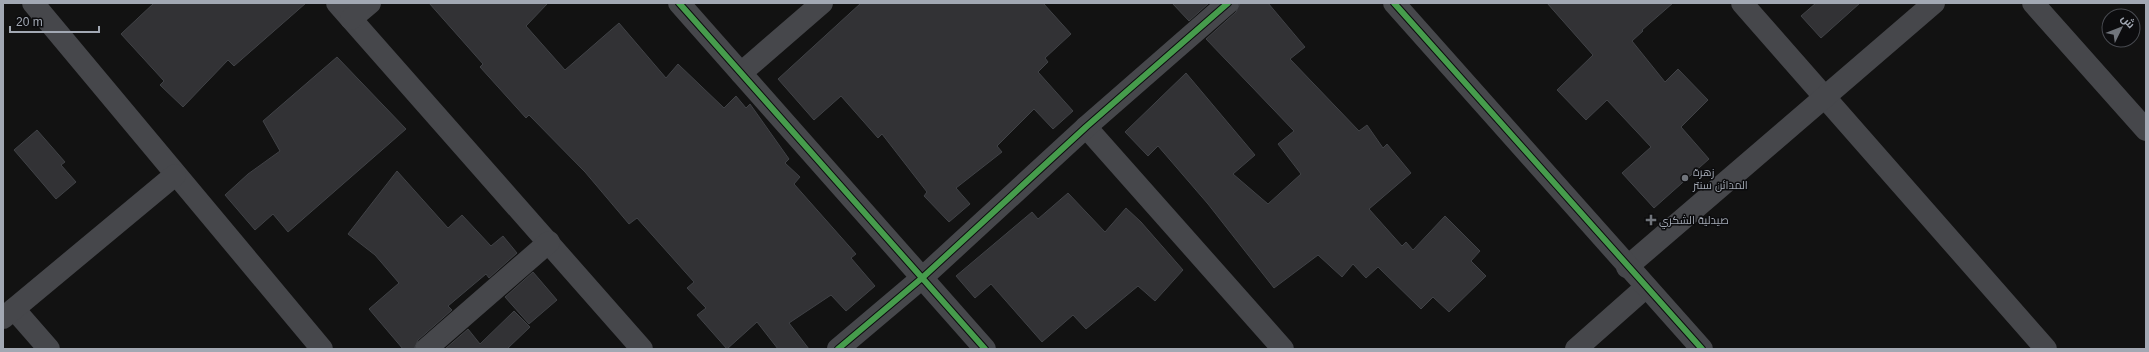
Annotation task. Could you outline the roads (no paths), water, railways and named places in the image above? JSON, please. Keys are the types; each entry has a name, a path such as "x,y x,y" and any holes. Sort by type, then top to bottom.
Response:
{"street":[{"path":"33,3 175,175 322,349"},
{"path":"337,3 642,349"},
{"path":"351,19 370,3"},
{"path":"679,3 985,349"},
{"path":"741,73 822,3"},
{"path":"838,349 922,278 1086,127 1228,3"},
{"path":"1394,3 1627,267 1702,349"},
{"path":"1742,3 2046,349"},
{"path":"1627,267 1934,3"},
{"path":"2033,3 2146,130"},
{"path":"1086,127 1283,349"},
{"path":"49,349 9,314 175,175"},
{"path":"426,349 549,242"},
{"path":"1576,349 1646,287"}],"place":[{"name":"زهرة المدائن سنتر","path":"1685,178"},
{"name":"صيدلية الشكري","path":"1651,220"}]}
